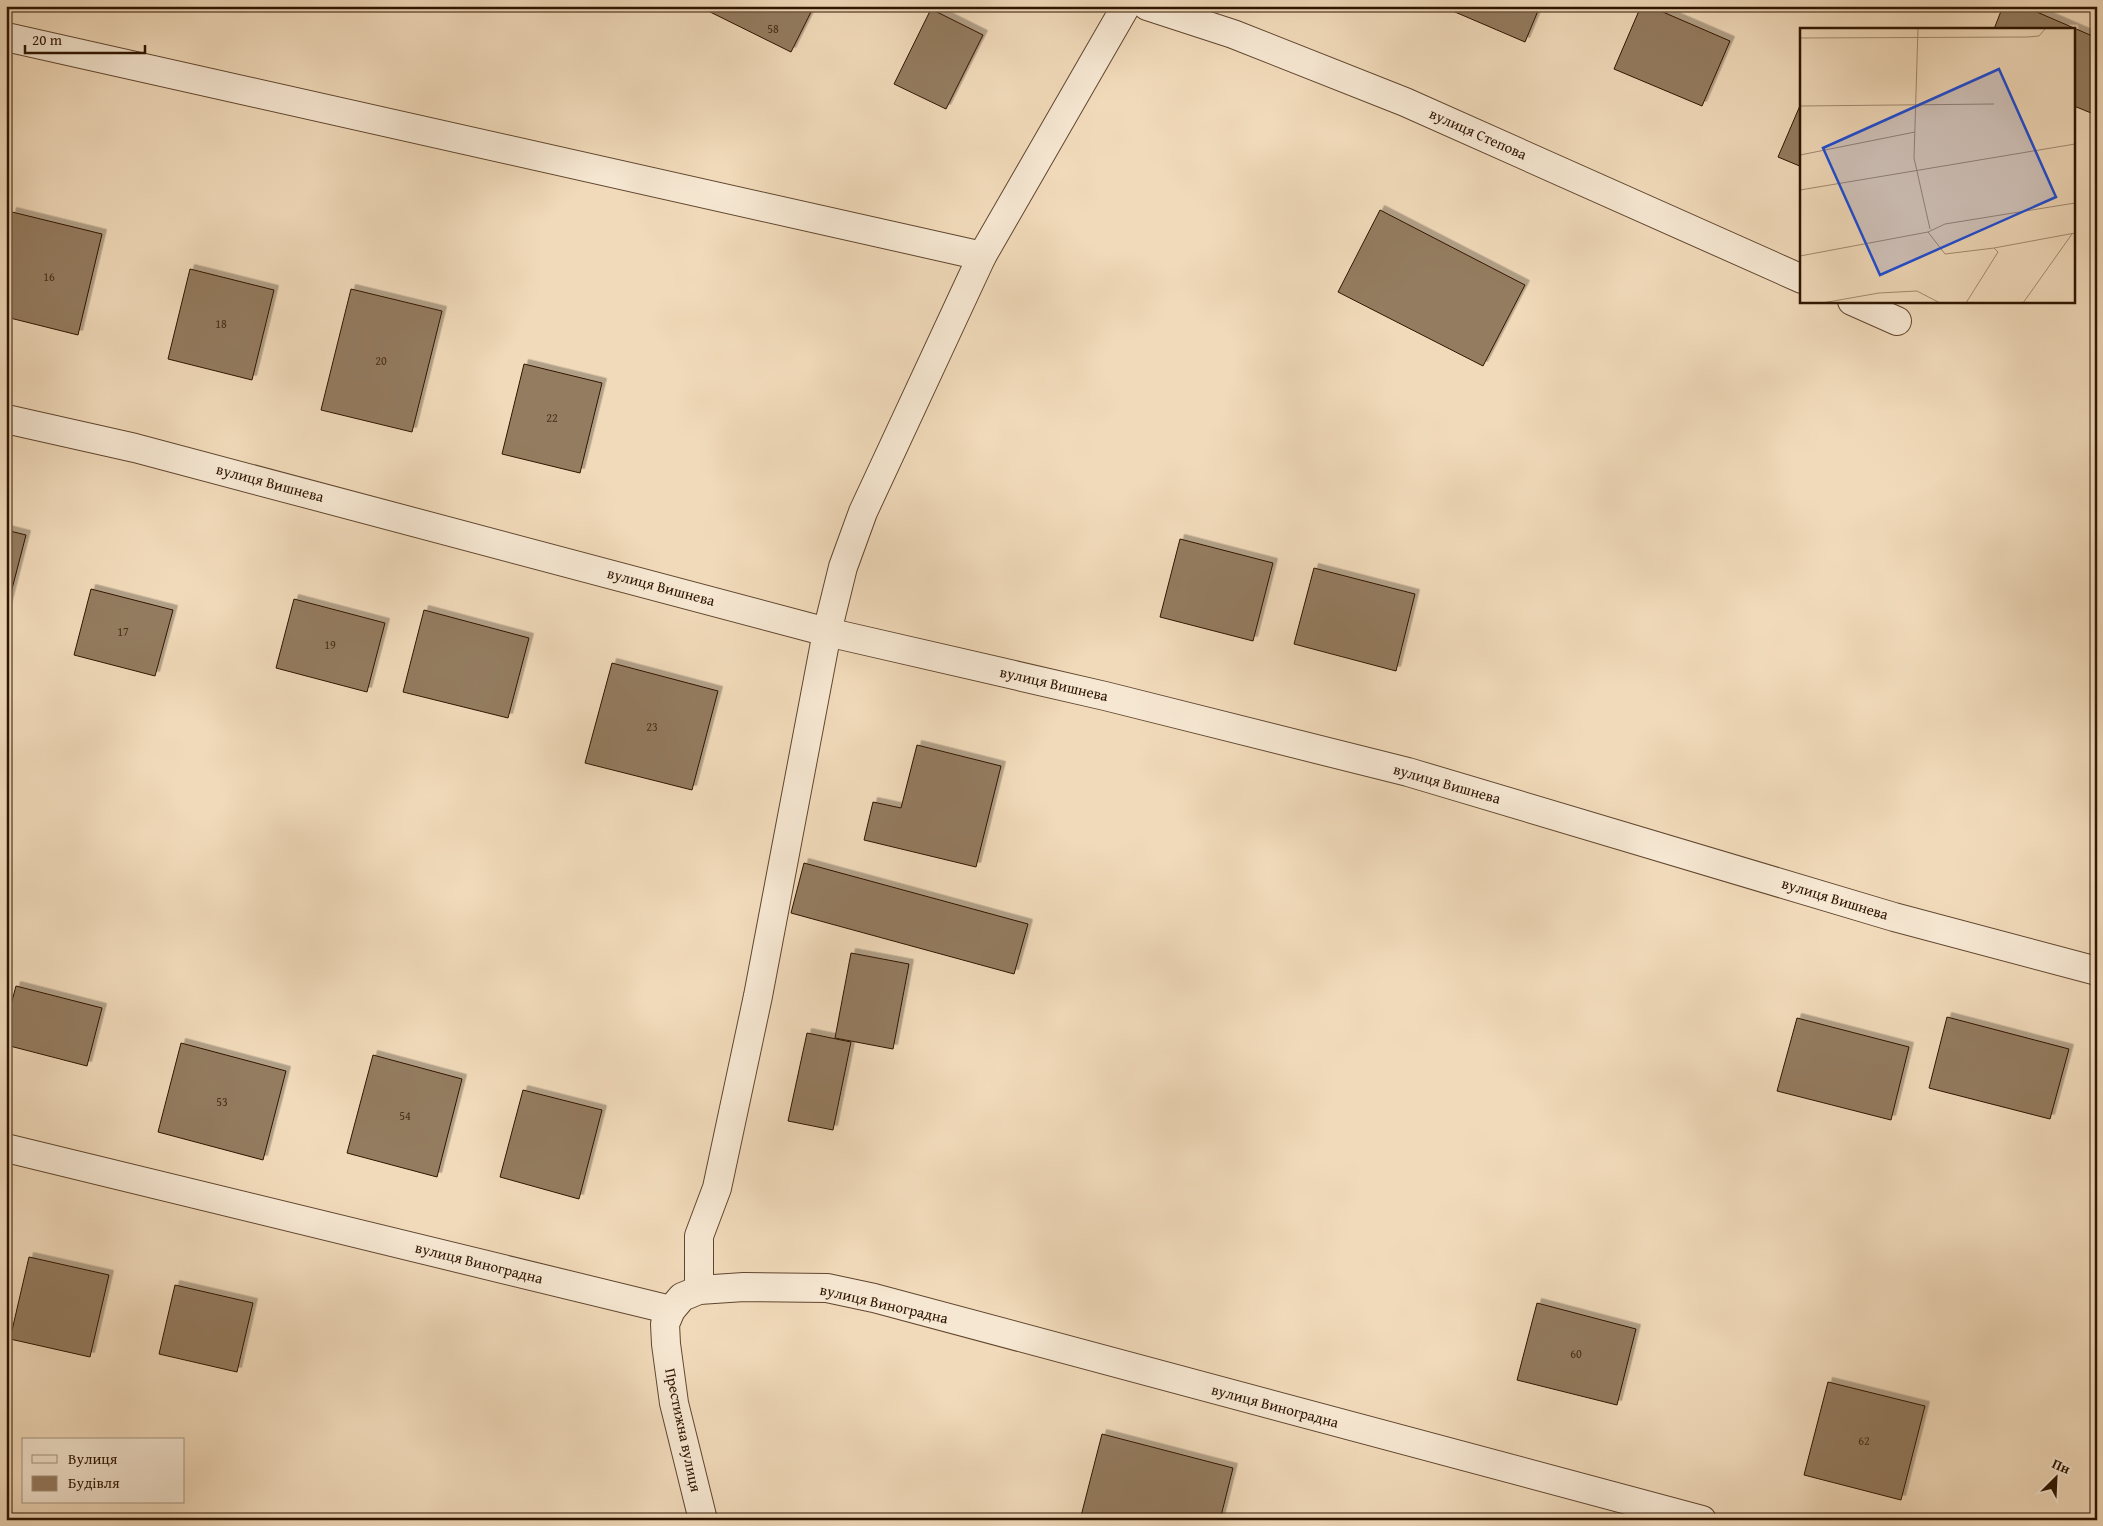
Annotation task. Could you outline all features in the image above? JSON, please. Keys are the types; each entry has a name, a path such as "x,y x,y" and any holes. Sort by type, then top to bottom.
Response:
{"street":[{"path":"699,1290 699,1236 717,1188 756,1005 827,632 843,567 863,512 982,256 1126,6"},
{"name":"вулиця Степова","path":"1147,6 1233,34 1405,102 1800,278"},
{"path":"6,37 982,256"},
{"path":"1854,302 1897,321"},
{"name":"вулиця Вишнева","path":"6,418 154,453 827,632 1105,696 1408,772 1894,917 2097,971"},
{"name":"вулиця Виноградна","path":"6,1148 671,1310 682,1297 699,1290 744,1287 827,1288 874,1298 1702,1520"},
{"name":"Престижна вулиця","path":"671,1310 665,1324 674,1403 702,1520"}],"building":[{"path":"698,6 814,6 791,52"},
{"path":"1441,6 1540,6 1525,42"},
{"path":"1641,6 1649,6 1730,41 1702,106 1614,69"},
{"path":"2003,6 2023,6 2074,28 1994,28"},
{"path":"931,9 983,35 946,109 894,84"},
{"path":"2076,29 2097,38 2096,115 2076,107"},
{"path":"1800,106 1800,166 1778,157"},
{"path":"1380,210 1525,285 1483,366 1338,292"},
{"path":"12,212 102,234 78,335 6,317 6,237"},
{"path":"190,269 274,290 252,380 168,359"},
{"path":"351,289 442,311 412,432 321,410"},
{"path":"524,364 602,383 580,473 502,454"},
{"path":"6,530 26,535 6,612"},
{"path":"1180,539 1273,563 1253,641 1160,617"},
{"path":"1314,568 1415,594 1396,671 1294,644"},
{"path":"91,589 173,610 155,676 74,655"},
{"path":"294,599 385,623 367,692 276,668"},
{"path":"424,610 529,638 508,718 403,692"},
{"path":"612,663 718,691 692,790 585,763"},
{"path":"917,745 1001,766 976,867 864,840 873,802 901,808"},
{"path":"804,863 1028,924 1014,974 791,913"},
{"path":"851,953 909,964 893,1049 835,1038"},
{"path":"16,986 102,1008 87,1066 6,1045 6,1023"},
{"path":"1947,1017 2069,1049 2050,1119 1929,1088"},
{"path":"1797,1018 1909,1047 1891,1120 1777,1091"},
{"path":"807,1033 851,1042 833,1130 788,1121"},
{"path":"181,1043 286,1071 263,1160 158,1132"},
{"path":"373,1055 462,1079 437,1177 347,1153"},
{"path":"523,1090 602,1110 579,1199 500,1177"},
{"path":"29,1257 109,1275 90,1357 10,1339"},
{"path":"175,1285 253,1303 237,1372 159,1354"},
{"path":"1537,1303 1636,1329 1617,1405 1517,1380"},
{"path":"1828,1382 1925,1406 1901,1500 1804,1475"},
{"path":"1102,1434 1233,1468 1220,1520 1080,1520"}]}
